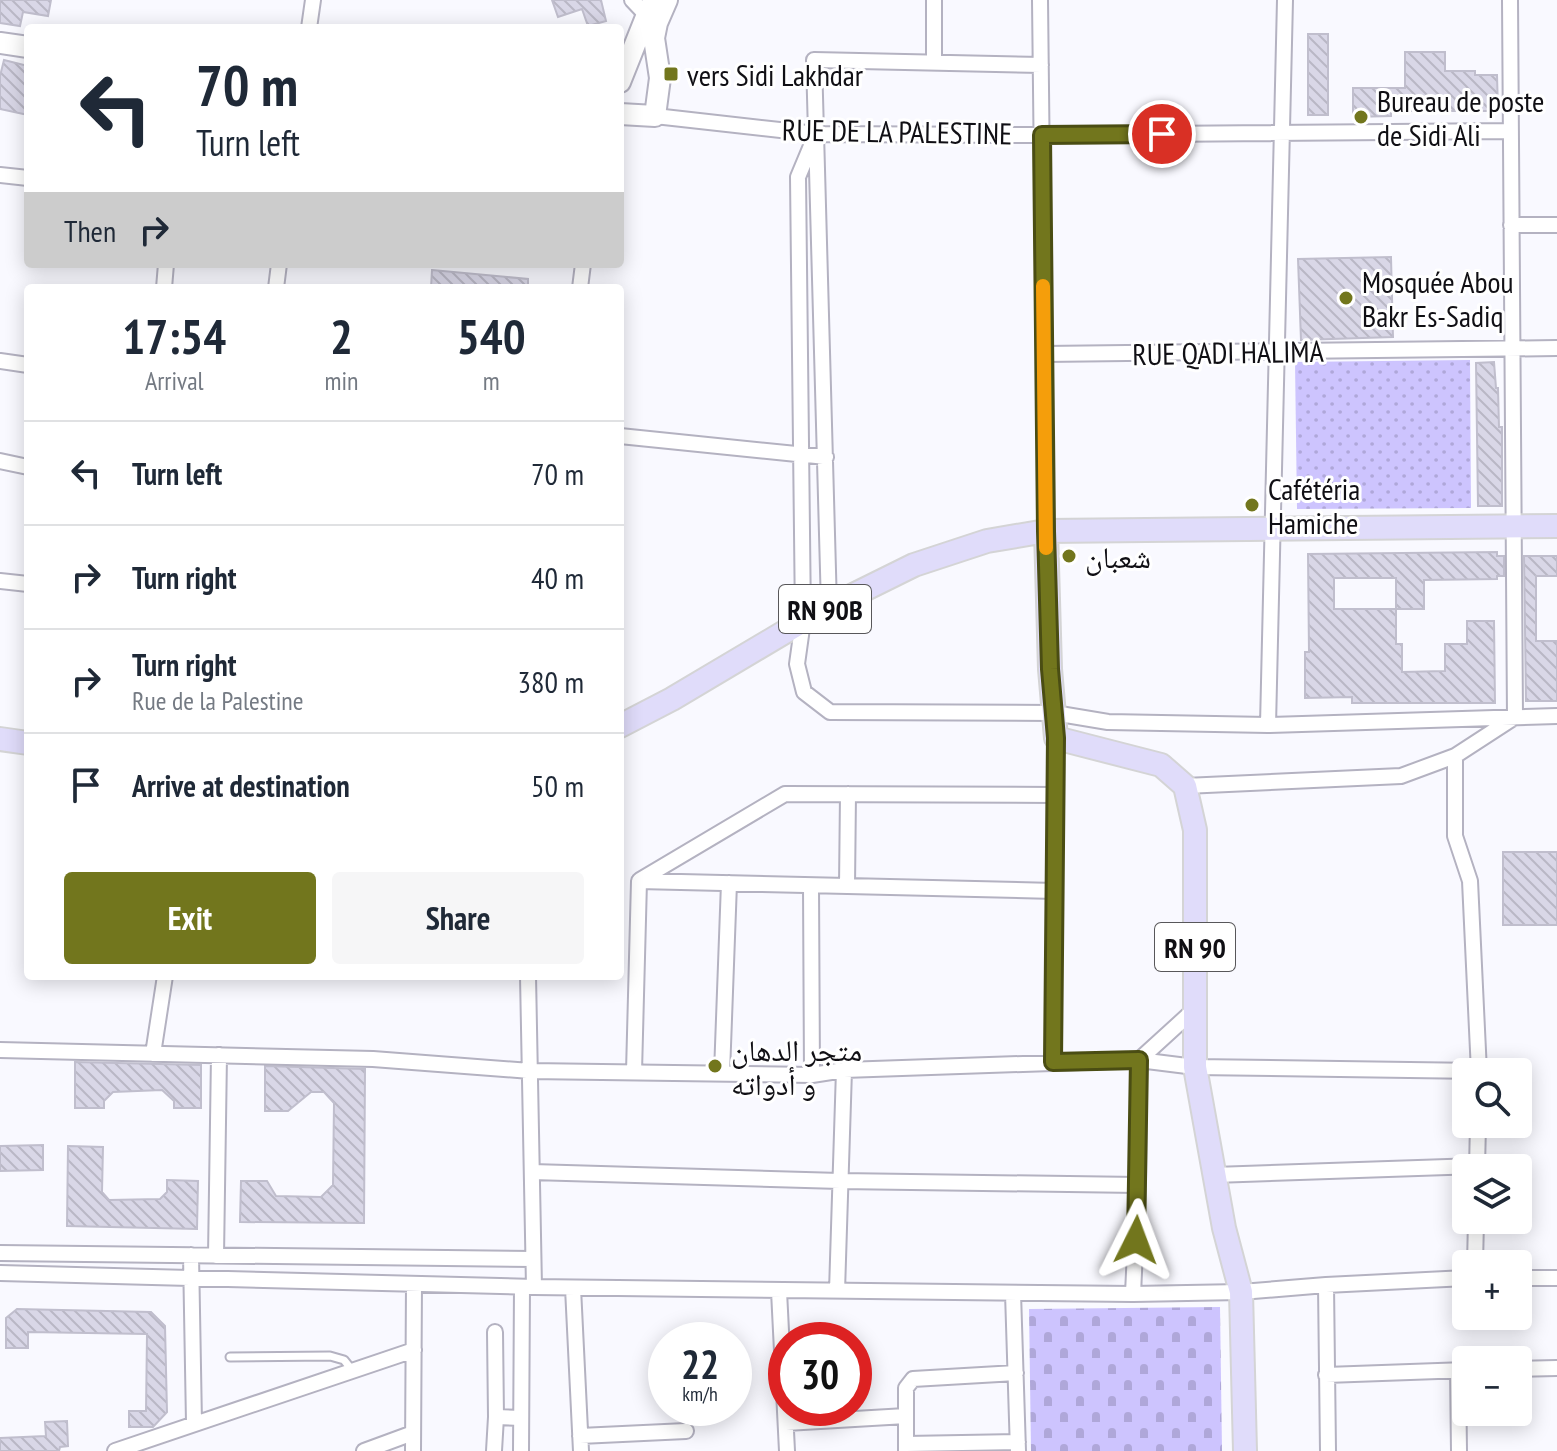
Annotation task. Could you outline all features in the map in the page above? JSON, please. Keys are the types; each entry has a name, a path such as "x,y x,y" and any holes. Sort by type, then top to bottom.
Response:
{"main road":[{"path":"624,73 652,13 667,0"},
{"path":"652,13 660,78 655,116"},
{"path":"0,43 24,46"},
{"name":"RUE DE LA PALESTINE","path":"624,114 655,116"},
{"path":"1185,786 1161,765 1056,738 1050,669 1046,531 1557,526"},
{"name":"RN 90B","path":"624,724 803,621 914,565 987,541 1046,531"},
{"path":"0,739 24,742"},
{"name":"RN 90","path":"1185,786 1195,830 1195,1067 1224,1228 1241,1292 1245,1451"}],"street":[{"path":"310,24 313,0"},
{"path":"632,0 652,13"},
{"path":"934,0 934,63"},
{"path":"1040,0 1046,531"},
{"path":"1268,725 1285,0"},
{"path":"1510,0 1515,717"},
{"path":"829,607 814,60 1041,65"},
{"name":"RUE DE LA PALESTINE","path":"655,116 816,134 1511,131"},
{"path":"816,134 798,177 803,621 797,664 804,692 830,712 1054,713 1108,722 1268,725 1557,716"},
{"path":"0,175 24,178"},
{"path":"1511,225 1557,225"},
{"name":"RUE QADI HALIMA","path":"1044,354 1557,348"},
{"path":"0,361 24,364"},
{"path":"624,436 826,457"},
{"path":"0,461 24,466"},
{"path":"0,581 24,584"},
{"path":"1185,786 1401,776 1455,756 1515,717"},
{"path":"1053,1062 1056,738"},
{"path":"1455,756 1455,836 1470,881 1478,1058"},
{"path":"639,881 785,794 1056,795"},
{"path":"847,886 848,794"},
{"path":"639,881 1055,891"},
{"path":"634,1072 639,881"},
{"path":"722,1073 729,883"},
{"path":"811,886 812,1075"},
{"path":"153,1054 164,980"},
{"path":"521,1451 528,1287 533,1259 528,980"},
{"path":"1133,1294 1139,1060 1196,1008"},
{"path":"0,1050 373,1059 530,1071 812,1075 844,1070 1139,1060 1195,1067 1452,1072"},
{"path":"216,1256 219,1055"},
{"path":"837,1291 844,1070"},
{"path":"1214,1175 1452,1168"},
{"path":"532,1172 1138,1185"},
{"path":"0,1253 533,1259"},
{"path":"191,1255 194,1423"},
{"path":"0,1273 573,1288 1133,1294 1241,1292 1452,1279"},
{"path":"1532,1278 1557,1278"},
{"path":"413,1451 414,1284"},
{"path":"1326,1285 1328,1451"},
{"path":"573,1288 580,1443 686,1431"},
{"path":"779,1291 781,1322"},
{"path":"1013,1293 1016,1373 1018,1446 906,1448 906,1388 913,1379 1016,1373"},
{"path":"494,1451 495,1332"},
{"path":"115,1451 414,1350"},
{"path":"1532,1369 1557,1368"},
{"path":"1326,1375 1452,1370"},
{"path":"872,1418 906,1416"},
{"path":"496,1417 521,1418"},
{"path":"786,1426 787,1451"},
{"path":"1459,1451 1460,1426"},
{"path":"364,1451 413,1433"}],"lane":[{"path":"230,1357 330,1356 344,1360 352,1370"}],"green space":[{"path":"1470,360 1471,508 1297,509 1295,362"},
{"path":"1220,1307 1222,1451 1031,1451 1029,1309"}],"building":[{"path":"0,0 51,0 48,16 23,12 20,26 0,23"},
{"path":"552,0 601,0 606,21 587,24 582,9 558,17"},
{"path":"1308,34 1328,34 1328,115 1308,115"},
{"path":"1405,52 1445,52 1445,71 1497,75 1498,111 1391,111 1391,116 1353,117 1353,88 1405,88"},
{"path":"4,60 24,65 24,114 0,109 0,76"},
{"name":"Mosquée Abou Bakr Es-Sadiq","path":"1391,257 1393,337 1301,340 1298,259"},
{"path":"432,270 528,279 528,284 431,284"},
{"path":"1494,362 1499,427 1502,427 1502,506 1478,506 1476,363"},
{"path":"1497,552 1497,556 1504,556 1504,576 1497,576 1497,579 1424,580 1424,609 1396,609 1396,644 1402,644 1402,672 1445,671 1445,644 1467,644 1467,621 1494,621 1495,703 1352,703 1352,697 1305,698 1305,652 1309,652 1308,554","holes":["1334,578 1396,578 1396,609 1334,609"]},
{"path":"1524,556 1557,556 1557,576 1536,576 1536,641 1557,641 1557,701 1526,701"},
{"path":"1503,852 1557,852 1557,925 1503,925"},
{"path":"75,1062 201,1065 201,1108 174,1108 174,1101 162,1090 113,1092 104,1101 104,1108 75,1108"},
{"path":"265,1066 365,1069 364,1223 240,1222 241,1181 267,1181 276,1196 321,1197 333,1185 334,1103 324,1092 311,1092 288,1111 265,1111"},
{"path":"43,1145 43,1170 0,1171 0,1146"},
{"path":"68,1146 103,1147 102,1192 109,1200 160,1199 167,1192 167,1180 198,1181 197,1229 67,1226"},
{"path":"17,1309 151,1312 165,1326 167,1412 153,1427 129,1427 129,1411 146,1411 147,1334 28,1332 28,1348 6,1348 6,1318"},
{"path":"67,1421 68,1446 60,1447 59,1451 0,1451 0,1438 46,1436 45,1422"}],"slow traffic":[{"path":"1043,286 1046,548"}],"place":[{"name":"vers Sidi Lakhdar","path":"671,74"},
{"name":"Bureau de poste de Sidi Ali","path":"1361,117"},
{"name":"Mosquée Abou Bakr Es-Sadiq","path":"1346,298"},
{"name":"Cafétéria Hamiche","path":"1252,505"},
{"name":"شعبان","path":"1069,556"},
{"name":"متجر الدهان و أدواته","path":"715,1066"}],"route":[{"path":"1136,1240 1139,1060 1053,1062 1056,738 1050,669 1046,531 1042,135 1162,134"}]}
